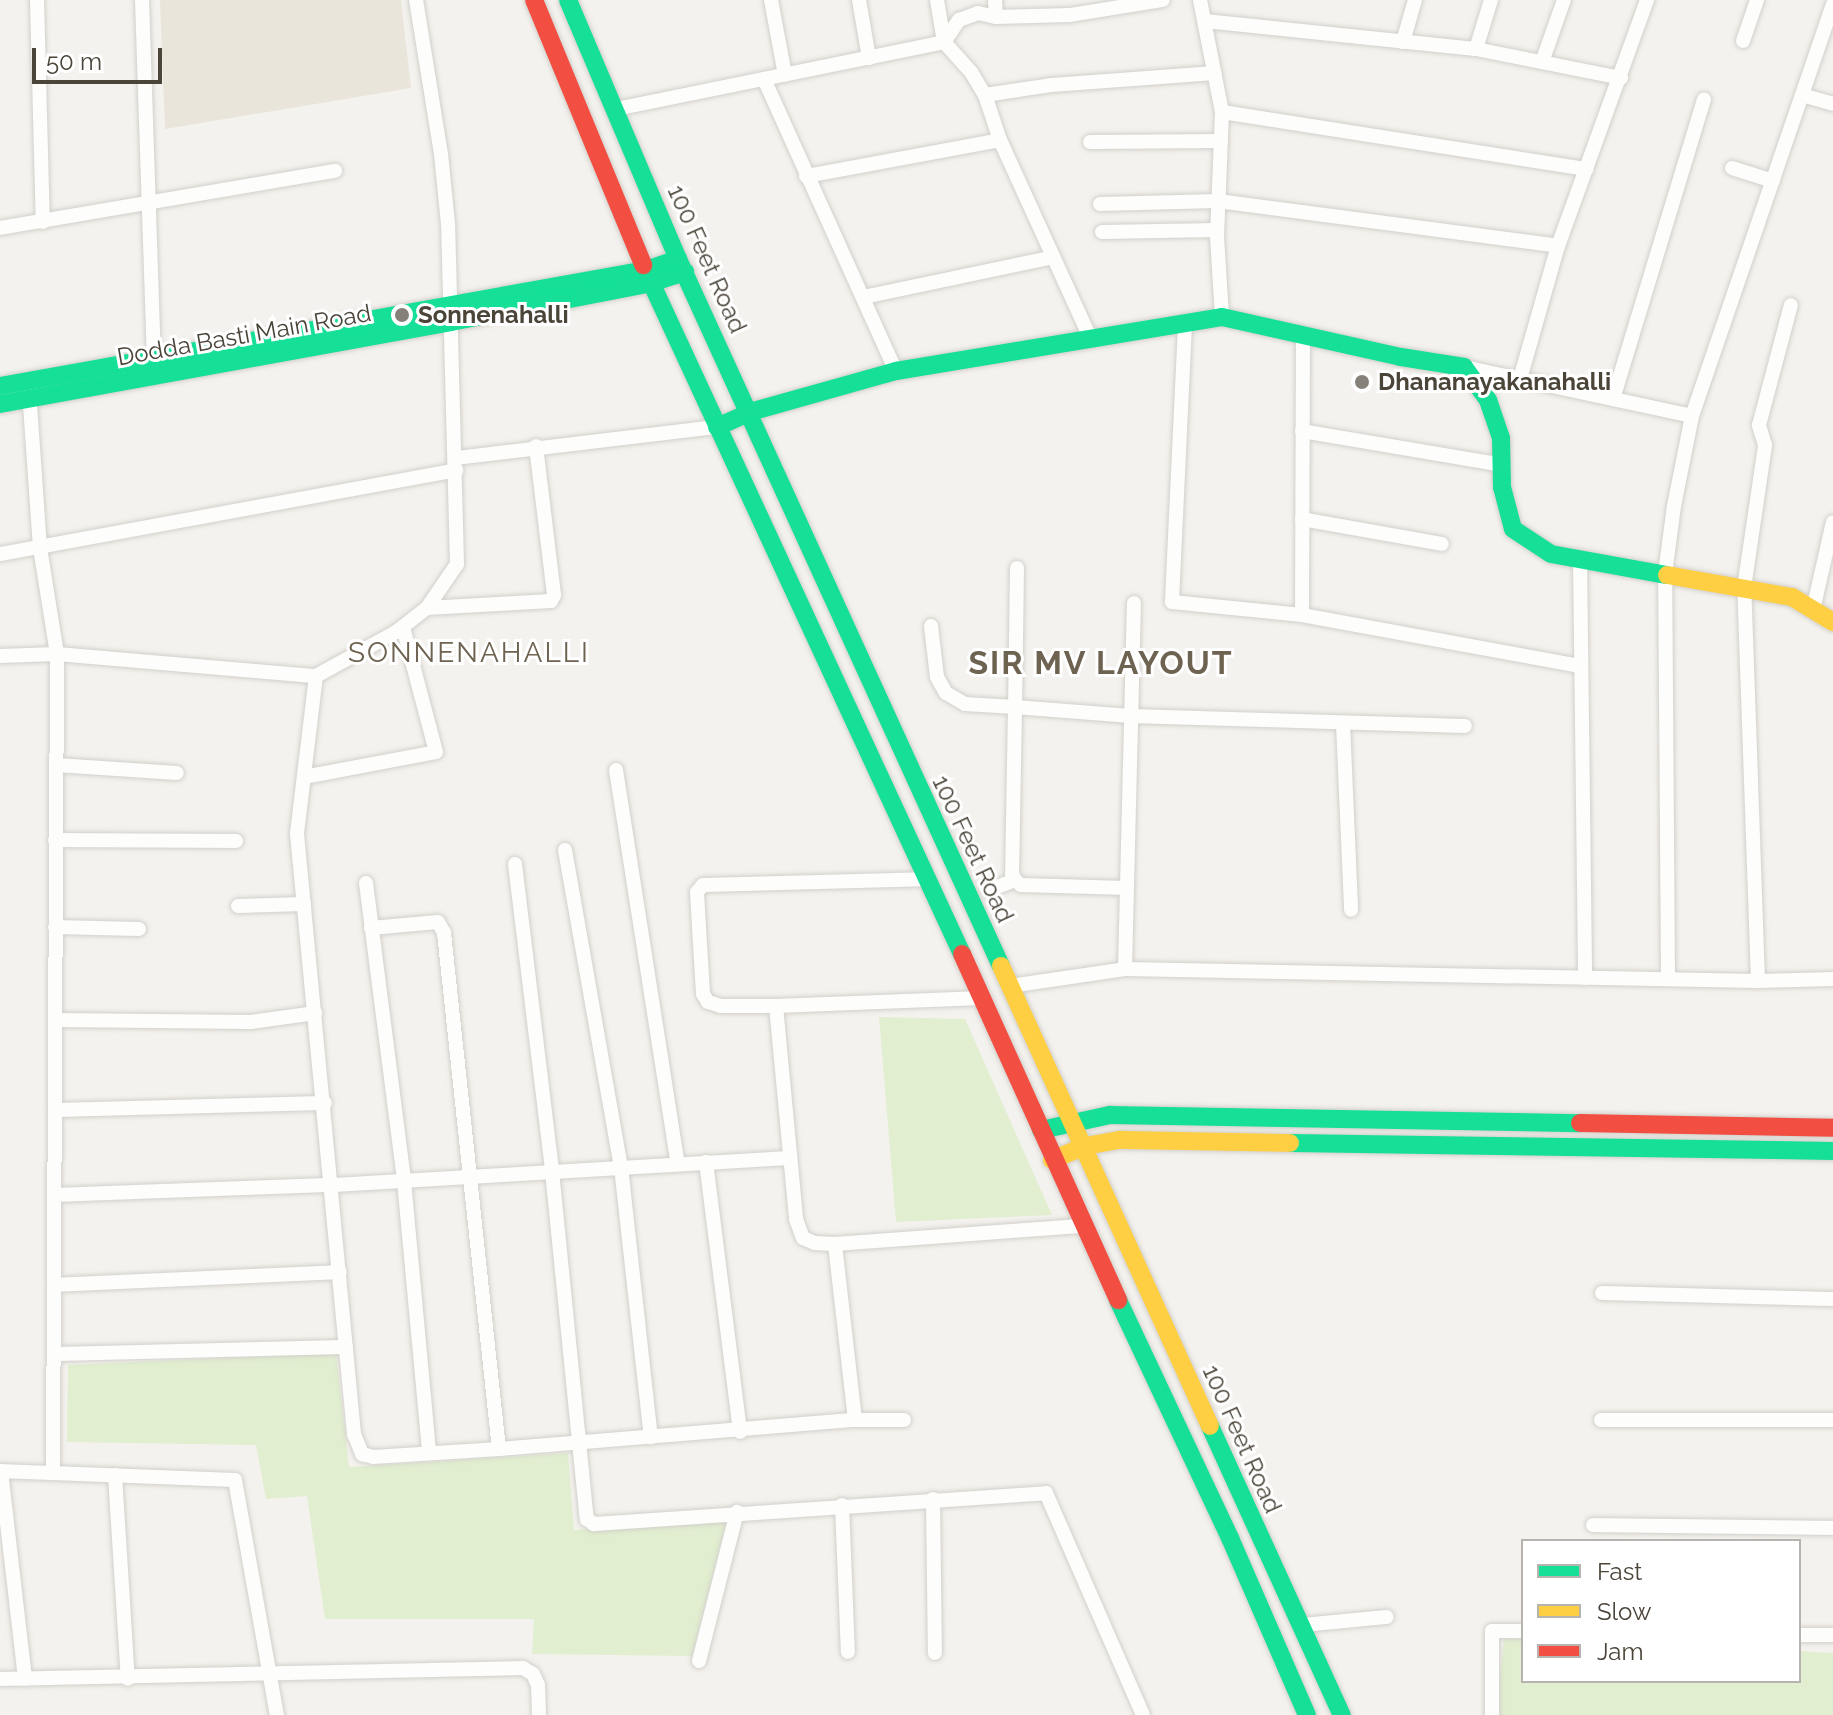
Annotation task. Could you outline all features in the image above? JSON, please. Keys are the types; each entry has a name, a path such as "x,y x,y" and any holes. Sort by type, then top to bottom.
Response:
{"street":[{"path":"37,0 43,222"},
{"path":"142,0 154,358"},
{"path":"0,656 57,654 316,676 403,627 427,608 457,564 451,314 441,154 416,0"},
{"path":"534,0 648,276 982,998 1052,1160 1230,1538 1307,1715"},
{"name":"100 Feet Road","path":"568,0 681,265 1342,1715"},
{"path":"771,0 785,75"},
{"path":"859,0 869,58"},
{"path":"937,0 944,42 971,72 985,95 1000,140 1091,340"},
{"path":"995,0 996,17"},
{"path":"616,109 944,42 959,20 978,13 996,17 1069,7 1163,0"},
{"path":"1200,0 1222,112 1217,230 1222,317"},
{"path":"1403,42 1415,0"},
{"path":"1476,49 1491,0"},
{"path":"1542,62 1564,0"},
{"path":"1520,379 1558,246 1647,0"},
{"path":"1743,41 1757,0"},
{"path":"1668,979 1665,574 1692,416 1833,4"},
{"path":"1205,21 1476,49 1621,78"},
{"path":"985,95 1052,85 1215,73"},
{"path":"764,79 896,371"},
{"path":"1802,95 1833,104"},
{"path":"1613,399 1704,99"},
{"path":"1222,112 1587,169"},
{"path":"806,176 1000,140"},
{"path":"1090,142 1221,141"},
{"path":"1732,168 1773,181"},
{"path":"0,228 335,171"},
{"path":"1100,204 1218,201 1558,246"},
{"path":"1102,232 1217,230"},
{"path":"864,297 1053,257"},
{"name":"Dodda Basti Main Road","path":"0,386 29,390 451,314 648,276 681,265"},
{"path":"1758,981 1744,588 1765,445 1759,425 1791,305"},
{"name":"Dodda Basti Main Road","path":"0,404 29,390 154,358 451,314"},
{"path":"0,554 536,446 717,427 750,412 896,371 1222,317 1692,416"},
{"path":"1185,325 1172,602 1302,615 1580,666"},
{"path":"1302,615 1303,335"},
{"path":"1464,367 1488,400 1501,438 1502,487 1513,529 1551,554 1792,597 1833,622"},
{"path":"29,390 40,548 57,654 53,1473"},
{"path":"1302,431 1502,465"},
{"path":"427,608 551,601 554,595 536,446"},
{"path":"1302,519 1442,544"},
{"path":"1813,610 1833,522"},
{"path":"1580,558 1585,978"},
{"path":"1017,568 1012,874 1021,885 1127,888"},
{"path":"1125,969 1134,603"},
{"path":"931,626 937,677 946,693 965,704 1131,716 1465,726"},
{"path":"304,777 436,752 403,627"},
{"path":"316,676 297,834 358,1449 373,1457 740,1432 855,1420 904,1420"},
{"path":"1343,724 1351,910"},
{"path":"56,765 177,773"},
{"path":"616,770 678,1164"},
{"path":"55,840 236,841"},
{"path":"565,850 621,1167 651,1437"},
{"path":"515,864 552,1171 586,1516 592,1523 1046,1493 1143,1715"},
{"path":"926,879 703,885 697,892 703,994 708,1002 721,1006 982,998"},
{"path":"989,890 1015,880"},
{"path":"366,883 404,1181 429,1453"},
{"path":"238,906 304,904"},
{"path":"371,928 438,922 443,929 473,1178 499,1449"},
{"path":"55,927 139,929"},
{"path":"1010,986 1125,969 1758,981 1833,979"},
{"path":"776,1006 796,1219 803,1238 815,1243 835,1244 1083,1226"},
{"path":"55,1020 251,1022 315,1013"},
{"path":"55,1110 325,1103"},
{"path":"1041,1130 1110,1115 1833,1128"},
{"path":"1052,1160 1085,1146 1120,1140 1833,1151"},
{"path":"54,1195 473,1178 790,1158"},
{"path":"706,1162 740,1432"},
{"path":"835,1244 855,1420"},
{"path":"54,1285 340,1272"},
{"path":"1602,1293 1833,1299"},
{"path":"54,1354 346,1347"},
{"path":"1601,1420 1833,1420"},
{"path":"25,1679 0,1471 235,1480 277,1715"},
{"path":"115,1475 128,1679"},
{"path":"933,1499 935,1653"},
{"path":"842,1505 848,1652"},
{"path":"699,1661 737,1512"},
{"path":"1593,1525 1833,1528"},
{"path":"1302,1625 1387,1617"},
{"path":"1492,1715 1492,1631 1521,1631"},
{"path":"1801,1635 1833,1635"},
{"path":"0,1679 128,1679 269,1672 523,1668 533,1674 538,1685 539,1715"}],"shaded area":[{"path":"160,0 401,0 411,88 165,129"}],"green space":[{"path":"879,1017 965,1019 1052,1215 896,1222"},
{"path":"336,1353 349,1467 568,1453 574,1530 727,1519 692,1656 532,1654 534,1619 325,1619 307,1496 266,1499 256,1445 67,1442 68,1365"},
{"path":"1504,1638 1521,1639 1521,1683 1801,1683 1801,1651 1833,1653 1833,1715 1496,1715"}],"traffic: fast":[{"path":"568,0 678,259 1001,966"},
{"path":"0,386 646,270 678,259"},
{"path":"643,265 962,954"},
{"path":"0,404 451,322 651,283 685,272"},
{"path":"717,427 750,412 896,371 1222,317 1401,357 1464,367 1488,400 1501,438 1502,487 1513,529 1551,554 1667,575"},
{"path":"1041,1130 1110,1115 1580,1123"},
{"path":"1290,1143 1833,1151"},
{"path":"1118,1300 1230,1538 1307,1715"},
{"path":"1210,1426 1342,1715"}],"traffic: slow":[{"path":"1667,575 1792,597 1833,622"},
{"path":"1001,966 1210,1426"},
{"path":"1052,1160 1085,1146 1120,1140 1290,1143"}],"traffic: jam":[{"path":"534,0 643,265"},
{"path":"962,954 1118,1300"},
{"path":"1580,1123 1833,1128"}],"place":[{"name":"Sonnenahalli","path":"402,315"},
{"name":"Dhananayakanahalli","path":"1362,382"}],"district":[{"name":"SONNENAHALLI","path":"469,653"},
{"name":"SIR MV LAYOUT","path":"1101,663"}]}
